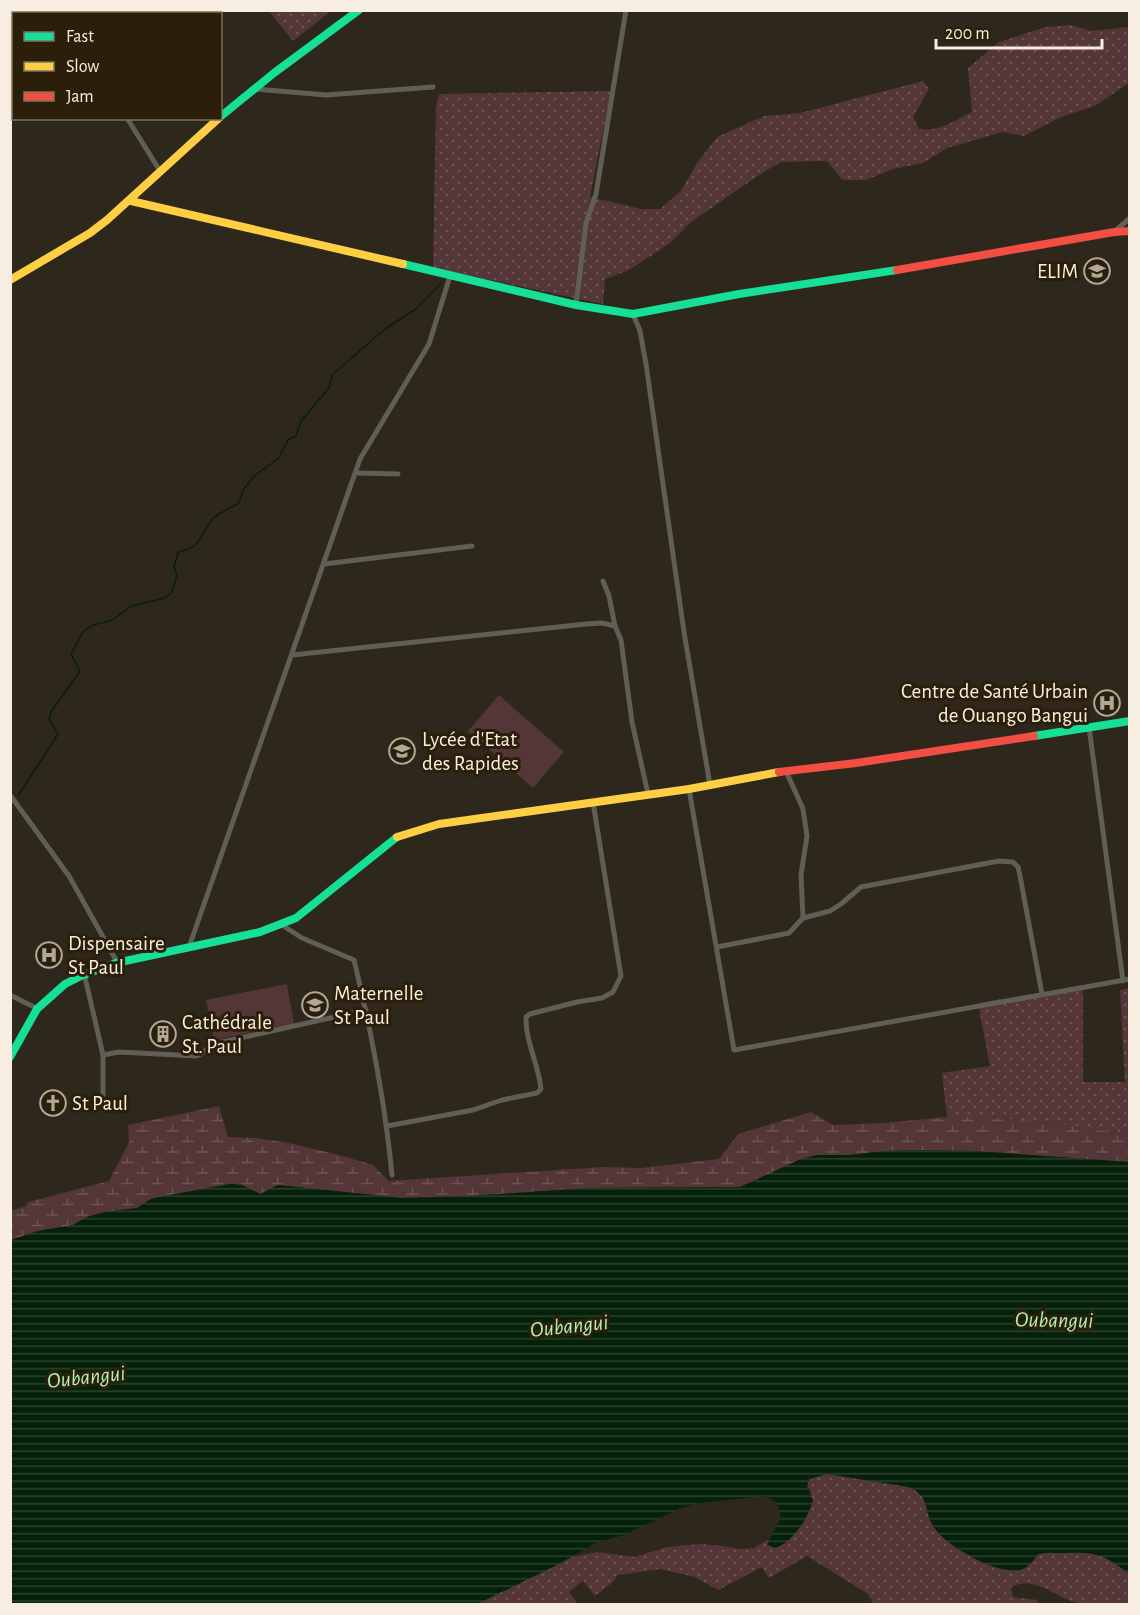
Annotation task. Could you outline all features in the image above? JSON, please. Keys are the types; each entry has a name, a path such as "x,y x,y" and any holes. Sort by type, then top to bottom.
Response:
{"main road":[{"path":"222,116 254,89 359,10"},
{"path":"10,280 90,233 130,201 218,120"},
{"path":"130,201 576,305 633,314 739,294 858,277 1130,231"},
{"path":"10,1057 28,1022 38,1009 65,984 84,973 117,962 260,932 282,925 296,918 377,850 403,834 439,824 690,789 786,771 856,763 1130,721"}],"street":[{"path":"576,305 586,224 596,194 626,10"},
{"path":"254,89 327,94 433,87"},
{"path":"128,120 160,171"},
{"path":"1114,232 1130,218"},
{"path":"189,947 360,459 429,344 450,276"},
{"path":"633,314 640,331 646,364 684,632 710,785"},
{"path":"356,473 398,474"},
{"path":"324,564 472,546"},
{"path":"603,581 621,640 632,722 648,794"},
{"path":"292,655 586,624 602,623 615,626"},
{"path":"690,789 734,1050 1126,980 1089,728"},
{"path":"786,771 803,809 807,836 801,875 802,918"},
{"path":"10,795 69,876 117,962"},
{"path":"387,1126 473,1110 502,1100 537,1093 541,1089 540,1082 533,1059 526,1017 577,1002 602,998 618,986 621,976 593,802"},
{"path":"717,947 789,933 802,918 830,911 861,887 999,861 1013,862 1018,867 1020,876 1042,994"},
{"path":"282,925 302,938 354,960 366,1010 387,1126 392,1174"},
{"path":"84,973 103,1055 103,1095"},
{"path":"10,995 38,1009"},
{"path":"103,1055 119,1052 195,1056 213,1044 366,1010"}],"green space":[{"path":"269,11 331,11 293,41"},
{"path":"1071,25 1091,31 1129,27 1129,83 1095,106 1061,117 1024,136 1002,132 947,148 923,163 893,169 866,180 842,180 827,161 781,162 691,222 669,244 629,270 605,279 603,304 433,268 436,106 439,94 611,91 590,197 641,209 660,209 681,191 697,163 717,137 764,116 800,113 923,81 929,89 913,117 919,129 939,127 972,112 968,68 999,42 1046,27"},
{"path":"499,695 564,752 533,788 468,731"},
{"path":"287,984 294,1024 214,1040 206,1000"},
{"path":"1083,985 1083,1082 1125,1082 1120,990 1129,988 1129,1135 1053,1123 990,1117 947,1117 942,1073 990,1066 978,1003"},
{"path":"219,1106 228,1137 257,1138 294,1144 339,1155 373,1165 389,1181 603,1167 641,1168 719,1159 738,1134 811,1112 833,1125 947,1117 990,1117 1053,1123 1129,1135 1129,1162 975,1151 885,1151 849,1155 818,1155 801,1159 740,1187 587,1188 402,1198 278,1185 261,1194 242,1185 228,1184 151,1199 137,1208 105,1212 87,1217 73,1225 38,1231 11,1240 10,1211 26,1206 28,1202 109,1181 129,1142 128,1125"},
{"path":"827,1474 909,1487 923,1499 937,1532 955,1547 983,1563 1045,1553 1080,1551 1107,1558 1130,1574 1129,1604 1082,1604 1039,1586 1020,1584 1011,1587 1013,1597 1037,1600 1039,1604 873,1604 868,1594 807,1556 769,1578 762,1567 718,1590 695,1577 660,1569 618,1575 595,1596 583,1581 569,1592 578,1604 477,1604 572,1557 597,1552 635,1557 667,1547 701,1544 738,1549 754,1548 769,1539 768,1541 784,1544 807,1516 811,1491 807,1486 809,1479"}],"water":[{"name":"Oubangui","path":"914,1150 975,1151 1129,1162 1129,1574 1105,1558 1083,1553 1038,1554 1027,1567 1016,1571 992,1566 966,1554 945,1539 933,1525 922,1497 909,1487 827,1474 809,1479 807,1486 813,1500 808,1514 789,1540 776,1548 767,1545 781,1518 774,1500 763,1496 700,1503 679,1509 624,1535 598,1542 477,1604 11,1604 11,1240 38,1231 73,1225 87,1217 105,1212 137,1208 151,1199 232,1184 242,1185 260,1194 278,1185 402,1198 587,1188 740,1187 801,1159 818,1155"}],"waterway":[{"path":"18,796 58,734 49,719 51,712 80,671 71,654 83,632 93,625 113,620 131,606 165,598 172,592 177,575 174,567 178,552 196,544 214,518 239,503 243,490 255,475 278,459 288,440 296,436 301,421 329,388 332,375 385,329 416,309 441,283"}],"traffic: fast":[{"path":"222,115 274,73 359,10"},
{"path":"403,264 576,305 633,314 739,294 897,270"},
{"path":"1034,736 1130,721"},
{"path":"10,1057 37,1009 65,984 116,963 260,932 296,918 397,837"}],"traffic: slow":[{"path":"10,280 90,233 107,220 217,120"},
{"path":"131,201 403,264"},
{"path":"397,837 439,824 689,789 779,772"}],"traffic: jam":[{"path":"897,270 1130,231"},
{"path":"779,772 856,763 1034,736"}],"place":[{"name":"ELIM","path":"1097,271"},
{"name":"Centre de Santé Urbain de Ouango Bangui","path":"1107,703"},
{"name":"Lycée d'Etat des Rapides","path":"402,751"},
{"name":"Dispensaire St Paul","path":"49,955"},
{"name":"Maternelle St Paul","path":"315,1005"},
{"name":"Cathédrale St. Paul","path":"163,1034"},
{"name":"St Paul","path":"53,1103"}]}
